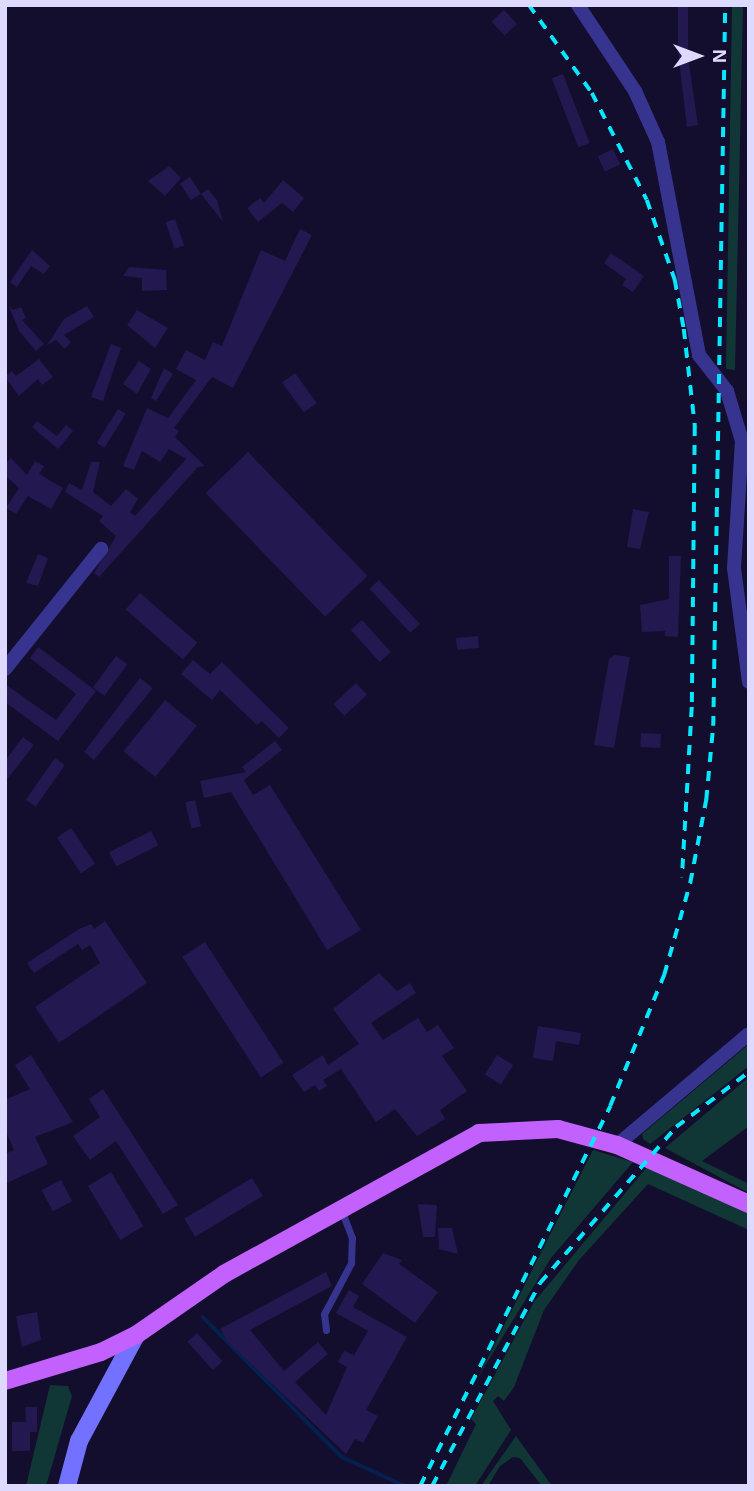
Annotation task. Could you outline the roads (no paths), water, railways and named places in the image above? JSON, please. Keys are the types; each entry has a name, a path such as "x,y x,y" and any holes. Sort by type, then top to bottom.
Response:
{"main road":[{"path":"5,1381 101,1352 136,1335 224,1275 479,1133 544,1128 609,1143 749,1204"},
{"path":"67,1486 79,1441 136,1335"}],"street":[{"path":"579,5 635,91 658,142 699,355 727,391 739,429 741,468 734,568 749,682"},
{"path":"5,669 101,549"},
{"path":"609,1143 749,1034"}],"lane":[{"path":"326,1330 324,1314 351,1263 352,1238 340,1209"}],"waterway":[{"path":"203,1317 342,1457 405,1486"}],"railway":[{"path":"529,5 592,93 647,200 675,280 684,329 695,426 692,707 682,878"},
{"path":"420,1486 610,1106 664,975 690,883 706,800 713,726 725,5"},
{"path":"432,1486 540,1283 676,1127 749,1072"}]}
